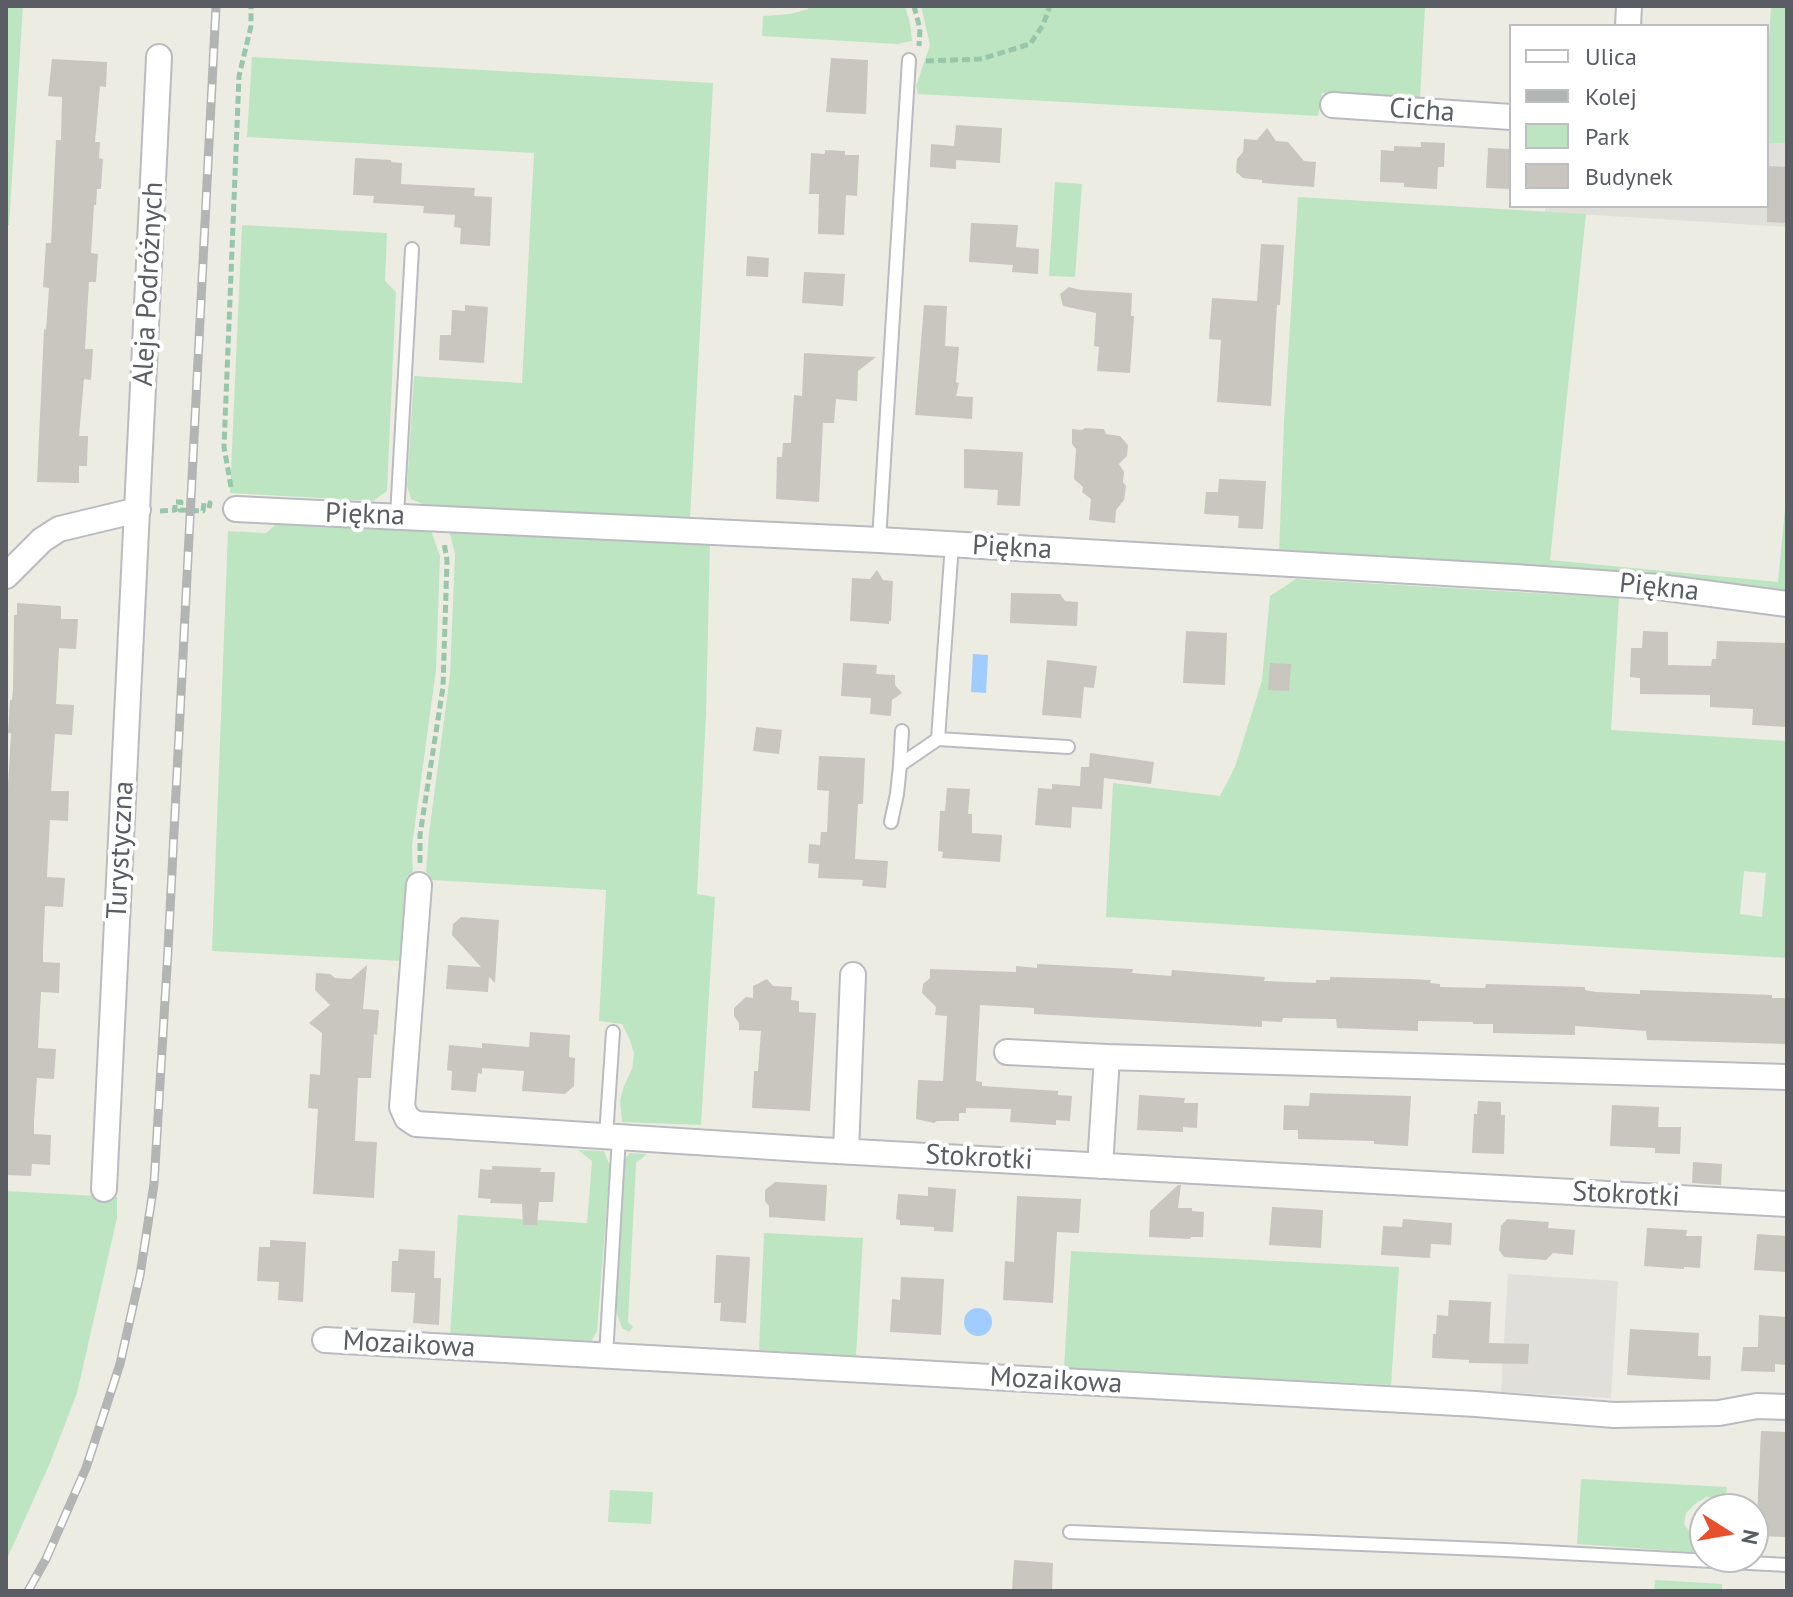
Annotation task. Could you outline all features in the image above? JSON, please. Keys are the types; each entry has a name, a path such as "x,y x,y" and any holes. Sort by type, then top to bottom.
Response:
{"street":[{"name":"Aleja Podróżnych","path":"138,510 159,57"},
{"name":"Cicha","path":"1333,105 1509,117"},
{"name":"Piękna","path":"236,509 879,540 1543,579 1659,587 1787,604"},
{"path":"6,576 42,540 59,529 138,510"},
{"name":"Turystyczna","path":"104,1189 138,510"},
{"name":"Stokrotki","path":"419,885 402,1107 407,1118 416,1124 1787,1204"},
{"path":"846,1151 853,975"},
{"path":"1007,1052 1787,1077"},
{"path":"1100,1166 1107,1057"},
{"name":"Mozaikowa","path":"325,1340 1476,1404 1614,1415 1719,1413 1757,1406 1787,1407"}],"lane":[{"path":"879,540 909,60"},
{"path":"397,516 412,249"},
{"path":"938,739 952,544"},
{"path":"891,822 897,794 902,731"},
{"path":"900,765 938,739 1068,747"},
{"path":"606,1356 613,1032"},
{"path":"1070,1532 1787,1565"}],"path":[{"path":"236,509 224,447 239,76 251,26 251,6"},
{"path":"909,60 919,46 920,29 914,6"},
{"path":"909,60 981,59 1030,44 1043,25 1050,6"},
{"path":"167,510 175,510 175,502 181,502 180,510 191,510"},
{"path":"419,885 420,835 444,673 447,560 439,518"}],"shaded area":[{"path":"1769,143 1787,143 1787,227 1545,212 1545,208 1769,208"},
{"path":"1508,1274 1618,1281 1611,1398 1501,1392"}],"green space":[{"path":"6,6 23,6 9,225 6,225"},
{"path":"810,6 905,6 912,41 897,44 762,36 763,16 790,14"},
{"path":"921,6 1425,8 1420,99 1322,93 1318,116 918,94 916,86 930,45"},
{"path":"1771,6 1787,6 1787,143 1769,143"},
{"path":"252,57 713,83 690,519 427,506 411,499 407,486 414,376 522,383 534,153 247,137"},
{"path":"1055,182 1082,184 1075,277 1049,276"},
{"path":"1298,197 1586,214 1550,560 1778,582 1787,488 1787,593 1279,553"},
{"path":"242,225 387,233 385,281 396,292 387,491 373,501 230,493"},
{"path":"282,519 430,528 440,556 436,670 412,846 413,876 407,876 403,961 212,951 228,531 266,533"},
{"path":"449,529 710,544 697,894 715,897 701,1125 622,1122 620,1100 632,1069 634,1054 622,1024 599,1021 606,890 432,880 426,872 450,675 455,554"},
{"path":"1296,579 1619,598 1611,730 1787,741 1787,958 1106,917 1113,783 1220,796 1235,767 1262,680 1270,596","holes":["1744,871 1766,873 1762,917 1740,914"]},
{"path":"578,1150 604,1151 610,1166 597,1331 587,1348 450,1337 458,1215 587,1223 592,1161"},
{"path":"630,1153 647,1154 636,1163 628,1322 633,1327 629,1332 622,1328 615,1302 624,1166"},
{"path":"6,1191 117,1197 117,1218 77,1393 6,1561"},
{"path":"764,1233 863,1238 856,1356 759,1350"},
{"path":"1071,1251 1399,1267 1391,1385 1064,1368"},
{"path":"1581,1479 1727,1487 1726,1493 1689,1493 1689,1510 1684,1524 1689,1531 1689,1552 1577,1544"},
{"path":"610,1490 653,1492 651,1524 608,1522"},
{"path":"1655,1580 1722,1584 1722,1591 1654,1591"}],"water":[{"path":"973,654 988,655 986,693 971,692"},
{"path":"978,1308 988,1312 992,1322 988,1332 978,1336 968,1332 964,1322 968,1312"}],"building":[{"path":"831,58 868,60 866,114 826,112"},
{"path":"52,59 107,62 106,87 100,86 95,142 100,142 99,158 103,159 101,189 97,189 94,205 91,253 98,254 96,282 89,282 85,349 93,349 91,380 84,379 79,436 88,436 87,466 79,466 79,483 37,482 44,329 49,288 43,287 46,243 51,243 56,140 61,140 62,97 48,96"},
{"path":"956,125 1002,128 1000,163 956,160 956,169 930,167 931,144 954,146"},
{"path":"1267,128 1276,141 1288,142 1304,161 1316,162 1314,187 1262,183 1262,180 1243,178 1236,172 1244,139 1257,140"},
{"path":"1421,142 1445,143 1444,167 1438,167 1437,189 1380,182 1381,150 1394,151 1394,146 1421,147"},
{"path":"1488,148 1509,149 1509,189 1486,188"},
{"path":"825,150 859,155 857,196 846,195 844,235 818,234 819,194 809,194 811,153 825,154"},
{"path":"355,158 402,163 401,184 475,188 474,196 492,197 490,246 460,244 461,228 454,227 455,215 423,213 424,206 373,203 374,196 353,195"},
{"path":"1769,166 1787,167 1787,223 1767,222"},
{"path":"971,223 1018,225 1016,247 1039,249 1038,274 1012,272 1013,265 969,262"},
{"path":"1261,244 1284,245 1271,406 1217,402 1221,340 1209,339 1212,298 1257,301"},
{"path":"747,256 769,258 768,277 746,276"},
{"path":"804,272 845,274 843,306 802,303"},
{"path":"1069,287 1132,293 1131,316 1134,316 1130,373 1097,371 1099,347 1094,346 1096,313 1063,306 1060,294"},
{"path":"465,305 488,307 484,363 439,360 440,335 451,335 452,310 465,311"},
{"path":"924,305 947,306 945,346 959,347 956,396 973,397 972,419 915,415"},
{"path":"804,353 876,357 858,371 857,401 836,399 834,423 823,423 819,502 776,499 777,457 782,457 783,443 791,443 794,395 802,396"},
{"path":"1072,429 1104,429 1106,434 1120,436 1128,445 1127,456 1119,464 1126,486 1124,500 1116,510 1115,523 1089,520 1091,499 1074,479 1076,449 1072,444"},
{"path":"964,449 1023,452 1020,506 997,505 998,490 964,488"},
{"path":"1219,479 1266,481 1263,529 1238,528 1239,516 1204,514 1206,492 1218,492"},
{"path":"877,570 883,580 893,581 891,621 889,624 850,621 852,578 870,579"},
{"path":"1011,593 1060,594 1065,601 1078,602 1077,626 1010,623"},
{"path":"17,603 61,606 61,619 78,619 76,649 59,648 56,704 74,705 72,735 55,734 51,791 69,791 68,821 50,820 47,877 65,878 63,907 45,906 43,962 60,963 59,993 41,992 38,1048 56,1049 54,1079 37,1078 34,1134 51,1135 50,1165 32,1164 31,1176 6,1175 6,786"},
{"path":"1186,631 1227,633 1225,685 1183,683"},
{"path":"1643,631 1668,632 1668,665 1711,666 1712,659 1716,659 1717,641 1787,643 1787,727 1752,725 1753,709 1710,707 1710,695 1640,694 1640,678 1630,677 1631,648 1642,648"},
{"path":"1047,660 1097,666 1094,688 1084,687 1081,718 1042,715"},
{"path":"843,663 877,665 876,674 895,675 895,685 902,693 892,700 891,716 870,714 871,698 841,696"},
{"path":"1270,663 1291,664 1289,691 1268,690"},
{"path":"756,727 782,730 779,754 753,751"},
{"path":"1090,753 1154,762 1151,784 1104,778 1102,809 1072,807 1071,828 1035,825 1038,788 1052,789 1052,784 1080,786 1081,767 1089,767"},
{"path":"819,756 865,758 863,804 858,804 855,859 888,861 886,888 862,886 863,880 818,878 819,864 808,863 809,844 820,845 821,832 827,832 829,791 817,790"},
{"path":"947,788 970,789 968,814 972,814 972,833 1002,835 1000,862 942,858 943,852 938,851 940,811 945,811"},
{"path":"461,917 499,920 495,983 489,977 488,992 446,989 448,965 481,967 452,935 453,924"},
{"path":"1037,964 1133,969 1132,973 1171,976 1172,970 1265,977 1264,981 1316,983 1316,980 1330,980 1330,977 1411,979 1431,980 1430,983 1440,984 1440,987 1485,988 1486,984 1585,987 1585,990 1596,992 1640,994 1640,990 1772,995 1772,998 1787,998 1787,1044 1647,1040 1646,1031 1575,1026 1575,1035 1493,1033 1493,1024 1473,1022 1418,1021 1418,1031 1337,1028 1336,1019 1283,1018 1282,1022 1262,1021 1262,1027 1034,1014 1034,1008 980,1005 976,1081 982,1082 982,1086 1058,1091 1058,1095 1072,1096 1070,1121 1056,1120 1056,1125 1010,1122 1011,1109 966,1108 966,1113 959,1113 959,1121 934,1123 916,1119 918,1080 943,1081 947,1016 935,1015 936,1007 922,993 923,984 930,978 930,969 1016,972 1016,966 1037,968"},
{"path":"367,965 363,1009 379,1010 371,1078 358,1078 355,1141 377,1142 374,1198 313,1194 318,1109 308,1108 310,1074 320,1075 322,1033 309,1023 330,1005 315,990 316,973 351,979"},
{"path":"767,979 773,986 792,987 791,1000 799,1001 799,1012 816,1013 810,1111 752,1108 761,1031 739,1030 734,1008 746,997 753,998 753,986"},
{"path":"530,1032 570,1035 569,1057 575,1058 574,1086 565,1094 522,1091 524,1071 482,1068 482,1074 478,1073 476,1092 451,1090 452,1071 447,1070 449,1045 482,1048 482,1043 529,1047"},
{"path":"1310,1093 1411,1096 1408,1146 1374,1144 1374,1141 1298,1139 1298,1130 1283,1130 1284,1105 1309,1106"},
{"path":"1139,1095 1185,1098 1184,1103 1198,1103 1197,1128 1183,1127 1183,1132 1137,1130"},
{"path":"1478,1101 1501,1102 1501,1115 1505,1115 1504,1154 1472,1153 1474,1114 1477,1114"},
{"path":"1612,1105 1659,1107 1658,1127 1681,1127 1680,1154 1655,1153 1655,1148 1610,1146"},
{"path":"1693,1162 1722,1164 1721,1185 1692,1183"},
{"path":"492,1166 541,1168 540,1172 555,1172 553,1202 539,1202 537,1225 523,1225 522,1204 490,1203 491,1199 478,1198 480,1169 492,1170"},
{"path":"775,1182 827,1185 825,1221 769,1217 765,1190"},
{"path":"1181,1185 1178,1208 1204,1212 1203,1237 1149,1237 1150,1211"},
{"path":"928,1187 956,1189 953,1232 934,1231 934,1227 900,1225 900,1220 896,1219 898,1194 928,1196"},
{"path":"1017,1196 1081,1199 1079,1233 1057,1232 1053,1303 1003,1300 1005,1261 1014,1262"},
{"path":"1272,1207 1323,1210 1321,1248 1269,1245"},
{"path":"1403,1219 1452,1223 1451,1245 1431,1244 1430,1258 1381,1255 1383,1226 1402,1227"},
{"path":"1507,1219 1549,1222 1548,1228 1575,1230 1573,1255 1553,1253 1546,1260 1504,1257 1499,1250 1501,1226"},
{"path":"1647,1228 1687,1230 1686,1236 1702,1236 1700,1268 1644,1266"},
{"path":"1757,1234 1787,1236 1787,1272 1754,1270"},
{"path":"270,1240 306,1242 303,1302 278,1300 279,1282 257,1281 259,1247 270,1247"},
{"path":"399,1249 435,1251 434,1278 441,1278 439,1325 413,1323 415,1293 391,1292 392,1261 398,1261"},
{"path":"716,1255 750,1257 746,1323 720,1321 721,1303 714,1303"},
{"path":"901,1277 944,1279 941,1335 890,1332 892,1299 900,1300"},
{"path":"1449,1300 1491,1302 1489,1343 1529,1344 1528,1364 1469,1363 1469,1360 1432,1358 1437,1315 1448,1316"},
{"path":"1759,1315 1787,1317 1787,1365 1775,1364 1775,1372 1741,1371 1743,1347 1758,1347"},
{"path":"1630,1329 1699,1333 1698,1356 1711,1356 1710,1380 1627,1375"},
{"path":"1761,1431 1787,1432 1787,1537 1769,1536 1769,1493 1758,1493"},
{"path":"1014,1560 1053,1563 1052,1591 1012,1591"}],"railway":[{"path":"28,1591 46,1559 86,1468 120,1364 140,1275 154,1184 216,6"}]}
